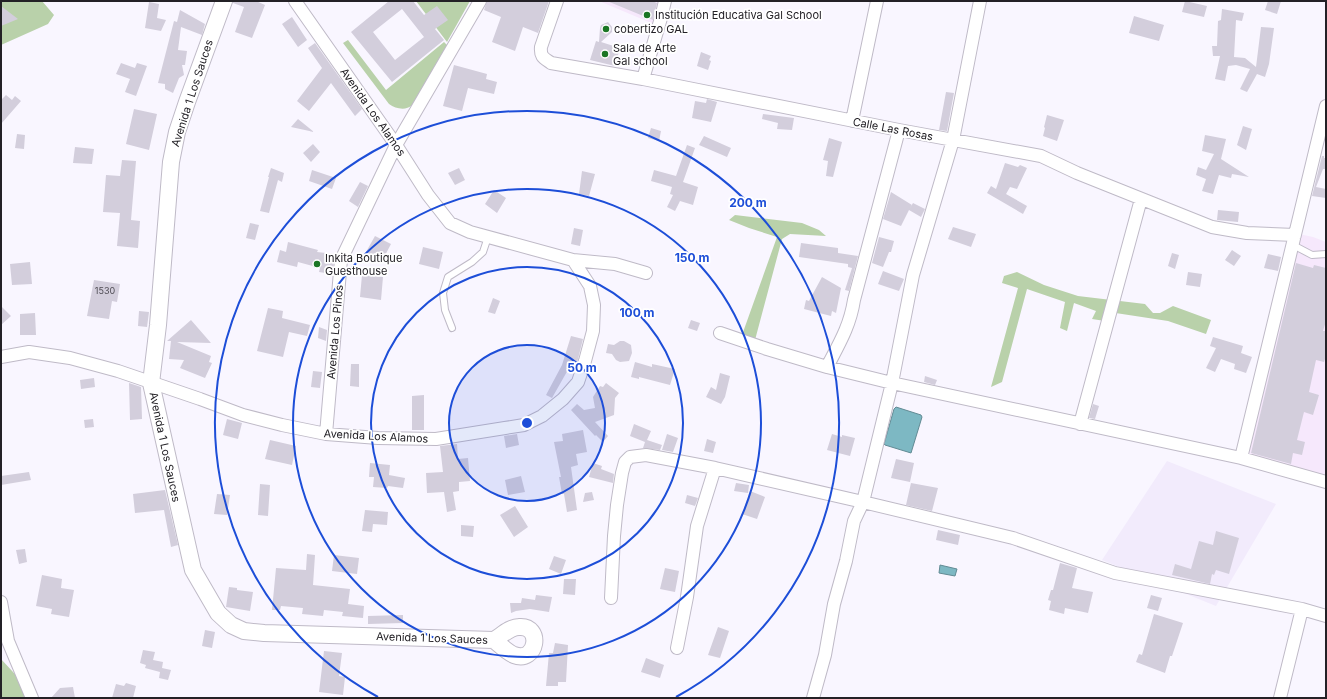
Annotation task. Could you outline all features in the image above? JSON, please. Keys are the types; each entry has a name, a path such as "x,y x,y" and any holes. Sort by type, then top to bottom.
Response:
{"street":[{"name":"Avenida 1 Los Sauces","path":"224,1 187,102 171,162 151,383 193,570 218,613 231,625 244,631 264,633 494,640"},
{"name":"Avenida Los Alamos","path":"1,357 29,352 70,358 118,371 200,398 243,415 326,434 378,438 436,439 524,425 542,416 563,399 578,382 593,331 594,305 590,286 573,260 470,232 450,223 428,195 396,145 295,1"},
{"name":"Avenida Los Pinos","path":"326,434 341,260 396,145 480,1"},
{"name":"Calle Las Rosas","path":"557,1 540,54 551,63 643,79 852,121 1041,156 1077,173 1212,227 1294,240"},
{"path":"643,79 665,1"},
{"path":"852,121 877,1"},
{"path":"813,698 825,655 834,604 854,521 863,502 892,383 914,275 953,140 980,1"},
{"path":"1241,458 1326,106"},
{"path":"827,367 845,334 852,314 854,300 899,130"},
{"path":"1080,424 1141,199"},
{"path":"573,260 615,264 646,272"},
{"path":"720,333 827,367 892,383 1241,458 1326,482"},
{"path":"611,598 616,505 626,462 630,457 646,455 715,468 1013,538 1115,573 1302,609 1326,616"},
{"path":"677,648 687,597 696,526 715,468"},
{"path":"1,602 8,641 32,698"},
{"path":"1280,698 1302,609"}],"lane":[{"path":"452,328 445,310 443,292 448,277 472,262 483,252 488,237"},
{"path":"1294,240 1312,255 1326,254"}],"shaded area":[{"name":"Institución Educativa Gal School","path":"599,1 662,1 656,25"},
{"path":"1299,234 1326,242 1326,477 1245,455"},
{"path":"1167,461 1276,504 1216,606 1102,560"}],"green space":[{"path":"1,1 42,1 54,15 48,24 1,45"},
{"path":"416,1 470,1 447,42"},
{"path":"348,40 386,90 444,42 447,45 416,100 410,107 401,109 389,104 343,43"},
{"path":"735,215 802,223 819,230 826,236 790,234 782,239 755,340 742,335 777,237 729,220"},
{"path":"1017,272 1044,285 1078,296 1145,304 1153,313 1160,313 1173,306 1211,320 1206,334 1168,321 1109,312 1105,321 1092,319 1096,311 1074,303 1067,331 1060,328 1065,302 1027,289 1002,382 991,387 1018,288 1002,283 1004,276"},
{"path":"1,659 37,698 1,698"}],"water":[{"path":"896,407 921,415 922,417 911,453 884,444 894,409"},
{"path":"940,565 957,569 955,576 939,573"}],"building":[{"path":"233,1 256,1 265,5 252,38 235,32 244,7 233,3"},
{"path":"389,1 413,1 424,15 437,6 448,20 435,29 444,40 392,82 351,32","holes":["402,9 424,37 395,60 373,32"]},
{"path":"487,1 549,1 538,33 523,27 515,51 492,42 501,17 484,10"},
{"name":"Institución Educativa Gal School","path":"607,1 652,1 657,3 653,20"},
{"path":"1185,1 1207,6 1204,17 1182,12"},
{"path":"1268,1 1281,1 1277,14 1265,10"},
{"path":"149,2 159,4 157,18 166,20 161,31 145,28"},
{"path":"1,6 18,19 1,26"},
{"path":"1222,9 1244,13 1242,21 1236,20 1234,57 1245,58 1256,67 1261,27 1274,28 1269,64 1265,77 1257,74 1247,92 1240,89 1250,69 1236,65 1228,66 1225,81 1215,79 1220,56 1213,56 1212,46 1217,46 1218,21 1221,20"},
{"path":"180,10 205,24 202,35 181,27 178,50 187,51 185,65 182,65 184,75 179,78 173,93 165,89 165,84 158,83 174,21 177,22"},
{"path":"1134,16 1164,25 1159,41 1129,33"},
{"path":"292,17 307,40 298,47 282,24"},
{"name":"Sala de Arte Gal school","path":"608,22 612,27 612,32 601,42 620,48 615,66 590,60 596,41 599,42 601,25"},
{"path":"315,43 362,109 355,116 331,83 309,111 297,101 322,68 308,48"},
{"path":"701,52 711,56 708,70 697,66"},
{"path":"121,63 135,68 137,63 147,66 136,96 125,92 130,79 116,74"},
{"path":"454,65 487,74 486,79 497,82 494,94 468,88 462,111 443,106"},
{"path":"946,92 954,93 947,131 939,130"},
{"path":"6,95 12,100 15,96 21,101 1,124 1,100"},
{"path":"707,99 717,102 711,122 692,118 695,101 706,103"},
{"path":"134,109 157,114 149,150 126,144"},
{"path":"763,114 794,118 792,130 777,129 778,123 762,119"},
{"path":"1047,115 1064,120 1057,141 1043,136"},
{"path":"298,119 314,132 291,127"},
{"path":"1243,126 1252,129 1246,150 1237,145"},
{"path":"651,128 661,131 659,141 648,138"},
{"path":"17,134 25,135 24,149 15,148"},
{"path":"1205,135 1226,139 1221,159 1249,177 1232,174 1231,178 1219,175 1213,194 1202,191 1206,179 1196,175 1198,167 1206,170 1214,154 1202,151"},
{"path":"704,136 731,148 727,157 699,145"},
{"path":"829,138 842,142 833,177 826,176 828,161 823,160"},
{"path":"313,144 320,152 311,162 303,153"},
{"path":"687,145 695,148 683,182 698,187 693,205 680,201 675,211 667,207 673,195 670,194 672,187 651,181 654,170 676,176"},
{"path":"75,147 94,149 92,164 73,163"},
{"path":"1322,156 1326,158 1326,169 1323,169 1316,187 1326,189 1326,198 1312,196"},
{"path":"122,160 136,161 131,220 140,221 138,248 117,246 120,213 103,212 106,175 120,176"},
{"path":"1005,163 1018,167 1020,165 1027,168 1017,189 1010,187 1006,194 1027,206 1023,214 987,193 991,186 996,189"},
{"path":"271,168 284,173 282,182 278,180 269,213 260,211"},
{"path":"459,168 465,180 455,185 448,173"},
{"path":"312,170 336,178 332,189 309,181"},
{"path":"582,171 595,174 589,196 579,194"},
{"path":"360,182 368,186 358,207 349,201"},
{"path":"494,190 506,198 497,213 485,204"},
{"path":"891,192 912,205 913,203 925,209 921,217 909,210 901,226 883,219"},
{"path":"1218,210 1239,212 1238,222 1217,220"},
{"path":"250,223 259,225 255,240 246,238"},
{"path":"953,227 976,234 971,247 948,239"},
{"path":"574,228 583,230 580,246 571,244"},
{"path":"375,236 391,244 382,261 366,252"},
{"path":"879,237 894,241 891,252 889,252 883,267 872,263"},
{"path":"288,242 318,250 317,252 335,254 332,274 319,272 320,268 298,262 297,267 277,262 280,250 286,252"},
{"path":"801,243 838,248 838,253 858,256 849,291 845,290 852,268 848,267 848,264 799,257"},
{"path":"423,247 443,252 439,269 419,264"},
{"path":"1232,250 1241,256 1234,266 1225,260"},
{"path":"1172,253 1179,255 1175,269 1168,266"},
{"path":"1268,254 1281,257 1278,271 1264,268"},
{"path":"30,262 32,284 12,285 10,264"},
{"path":"1296,263 1313,268 1314,265 1326,268 1326,321 1323,331 1326,331 1326,356 1324,362 1316,360 1309,392 1319,395 1313,415 1304,412 1297,440 1305,442 1302,455 1293,453 1291,464 1251,453"},
{"path":"883,271 904,279 899,291 878,284"},
{"path":"1188,272 1202,274 1200,287 1186,285"},
{"path":"362,275 383,277 381,300 360,297"},
{"path":"822,277 841,288 836,313 832,311 831,316 804,309 806,300 809,301"},
{"path":"94,280 120,284 117,302 112,301 109,319 87,316"},
{"path":"493,298 500,301 495,314 488,312"},
{"path":"1,306 11,316 1,325"},
{"path":"268,308 283,311 282,318 310,325 307,336 289,332 283,357 257,351"},
{"path":"139,311 149,312 147,327 138,326"},
{"path":"35,313 36,335 20,335 20,314"},
{"path":"191,320 211,343 177,342 211,356 209,362 212,363 205,378 180,368 184,360 169,359 171,341 167,341"},
{"path":"691,320 700,323 697,331 688,328"},
{"path":"319,327 327,330 326,341 318,338"},
{"path":"571,336 583,339 578,359 577,362 573,361 552,398 546,395 562,365"},
{"path":"1213,337 1243,346 1241,353 1252,357 1246,373 1234,369 1235,364 1221,359 1215,372 1206,368 1216,348 1210,346"},
{"path":"620,341 624,341 631,345 632,353 629,361 620,362 616,360 612,354 606,353 608,344 614,345"},
{"path":"635,362 652,367 652,364 675,369 670,385 639,377 639,379 631,377"},
{"path":"351,364 359,364 359,387 350,386"},
{"path":"313,371 322,372 320,388 311,387"},
{"path":"720,373 730,376 725,397 721,404 706,397 711,387 716,390"},
{"path":"925,376 937,380 935,385 924,382"},
{"path":"94,378 95,387 81,389 80,380"},
{"path":"129,383 141,387 142,419 130,420"},
{"path":"606,383 619,393 615,398 614,415 595,422 608,436 603,442 596,435 595,436 571,410 577,404 584,410 595,408 593,397 600,386 603,387"},
{"path":"424,395 424,430 412,430 412,396"},
{"path":"1093,404 1099,406 1095,419 1089,418"},
{"path":"93,419 94,427 85,428 84,420"},
{"path":"227,419 242,423 238,439 223,435"},
{"path":"634,424 651,431 647,440 662,445 660,450 643,448 645,442 630,436"},
{"path":"583,430 587,452 576,454 578,465 571,467 577,510 567,512 564,494 562,494 559,477 561,477 554,442 563,441 562,434"},
{"path":"517,434 519,445 506,448 504,436"},
{"path":"667,434 678,438 673,452 662,450"},
{"path":"832,434 842,437 842,435 855,438 850,456 827,450"},
{"path":"707,439 716,442 713,453 704,451"},
{"path":"270,440 296,446 292,465 265,459"},
{"path":"457,444 458,459 468,458 470,481 459,482 459,491 453,492 456,510 447,512 444,492 427,493 426,473 443,472 440,446"},
{"path":"896,459 914,463 910,482 891,478"},
{"path":"370,463 390,465 389,475 405,478 403,488 388,486 387,488 373,487 374,477 369,477"},
{"path":"593,463 602,466 601,469 614,474 613,483 589,477"},
{"path":"29,472 31,480 1,485 1,476"},
{"path":"521,476 525,492 508,495 505,480"},
{"path":"736,483 749,485 748,493 734,491"},
{"path":"911,483 938,488 932,511 906,505"},
{"path":"260,484 270,485 268,516 258,515"},
{"path":"165,490 178,545 171,547 164,510 135,513 133,494"},
{"path":"750,491 765,497 757,519 742,514"},
{"path":"592,492 594,500 583,502 585,493"},
{"path":"217,494 230,495 227,515 214,514"},
{"path":"687,495 698,498 695,506 685,503"},
{"path":"515,506 528,527 514,537 500,515"},
{"path":"365,510 388,512 387,525 373,524 372,532 362,531"},
{"path":"461,525 474,526 473,537 461,536"},
{"path":"938,530 960,535 958,545 936,540"},
{"path":"1216,531 1239,538 1229,574 1216,570 1214,575 1212,574 1210,584 1172,575 1175,564 1191,569 1199,541 1213,545"},
{"path":"25,549 27,562 19,564 16,550"},
{"path":"307,554 315,555 313,585 350,589 348,604 364,606 363,618 342,616 343,612 324,610 323,616 302,614 303,608 281,606 280,610 272,610 276,568 306,570"},
{"path":"334,555 359,558 357,574 332,571"},
{"path":"554,556 566,560 561,574 549,569"},
{"path":"1060,563 1077,568 1072,588 1093,592 1088,613 1065,608 1064,614 1049,610 1051,601 1048,600 1051,590 1053,590"},
{"path":"665,568 679,571 675,592 660,589"},
{"path":"42,575 62,579 61,588 74,590 69,617 51,614 52,609 36,606"},
{"path":"564,579 576,579 575,595 563,594"},
{"path":"229,587 237,588 237,590 253,592 250,611 226,607"},
{"path":"536,595 552,597 549,612 530,609 511,613 510,603 521,603 522,598 535,600"},
{"path":"1151,595 1162,598 1158,611 1147,608"},
{"path":"1154,614 1183,623 1165,673 1136,662 1139,654 1142,655"},
{"path":"403,615 403,623 368,624 368,616"},
{"path":"718,627 729,631 720,658 708,655"},
{"path":"205,630 215,632 212,648 202,646"},
{"path":"555,643 568,645 566,682 558,682 558,686 546,686 549,653 553,653"},
{"path":"143,650 155,652 153,660 163,662 162,668 171,670 168,680 159,678 160,672 145,668 146,665 140,663"},
{"path":"324,651 342,653 339,676 345,677 343,695 319,692"},
{"path":"646,658 664,665 660,678 641,672"},
{"path":"126,683 136,686 133,698 112,698 116,684 124,686"},
{"path":"73,687 75,698 51,698 60,688"}],"place":[{"name":"Institución Educativa Gal School","path":"647,15"},
{"name":"cobertizo GAL","path":"606,29"},
{"name":"Sala de Arte Gal school","path":"605,54"},
{"name":"Inkita Boutique Guesthouse","path":"317,264"}]}
